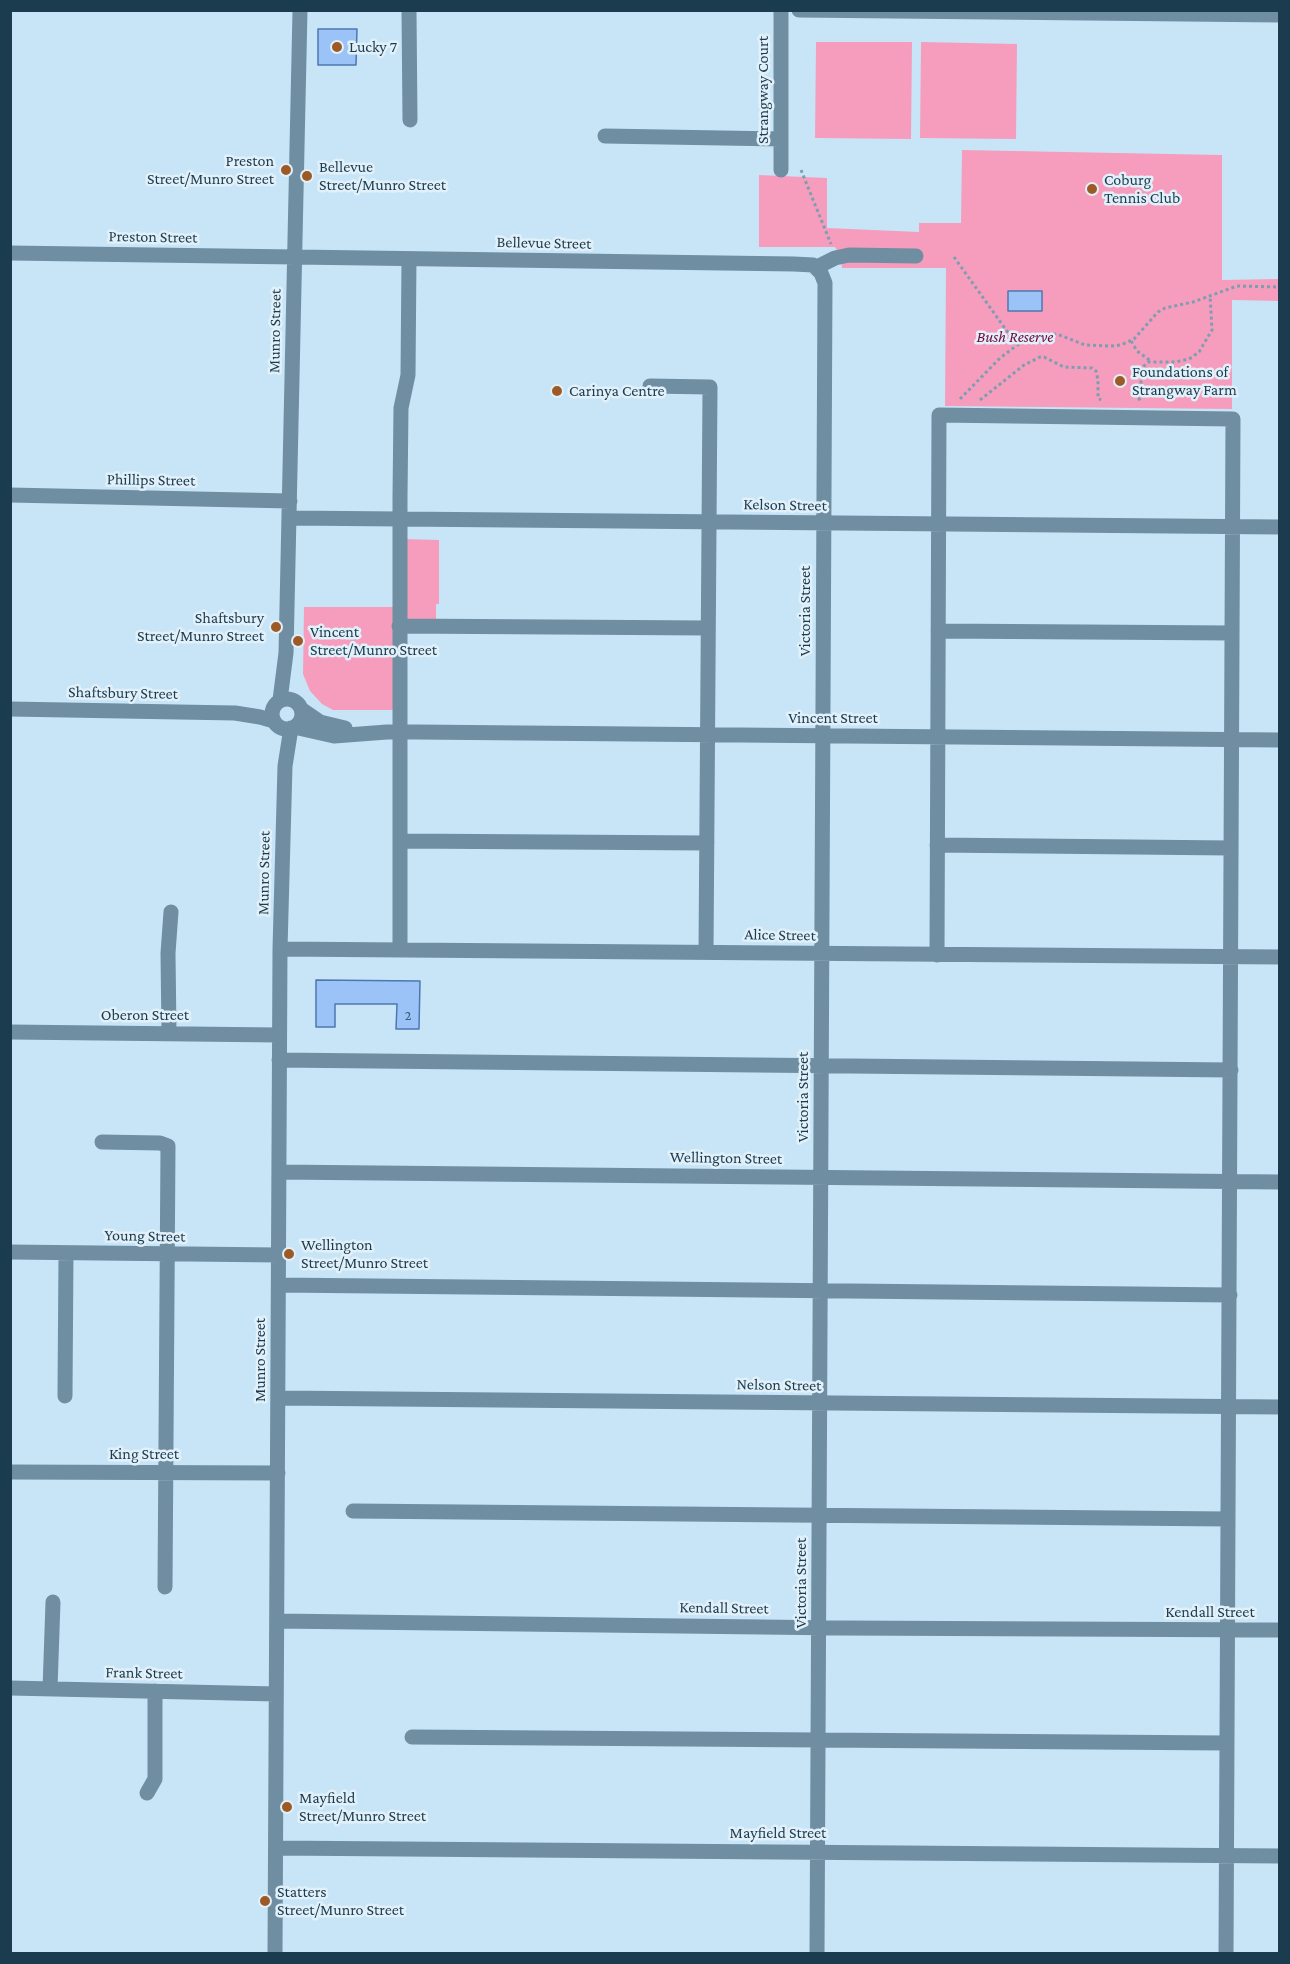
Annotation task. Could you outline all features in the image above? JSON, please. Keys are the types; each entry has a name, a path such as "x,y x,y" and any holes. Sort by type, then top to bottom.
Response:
{"street":[{"name":"Munro Street","path":"288,704 286,653 300,10"},
{"path":"409,10 410,120"},
{"name":"Strangway Court","path":"781,170 782,10"},
{"path":"799,10 1280,15"},
{"path":"606,136 781,139"},
{"name":"Preston Street","path":"10,253 295,258"},
{"path":"817,267 844,256 916,256"},
{"name":"Bellevue Street","path":"295,258 806,264 817,267"},
{"path":"400,950 400,841 393,732 399,626 401,408 408,375 409,259"},
{"name":"Victoria Street","path":"817,267 825,284 817,1953"},
{"path":"650,386 710,387 706,952"},
{"path":"937,955 939,415 1233,418 1226,1953"},
{"name":"Phillips Street","path":"10,495 290,501"},
{"name":"Kelson Street","path":"290,518 1280,527"},
{"path":"399,626 708,628"},
{"path":"938,630 1232,633"},
{"path":"288,704 301,719 284,725 272,712 288,704"},
{"name":"Vincent Street","path":"288,704 328,725 393,732"},
{"name":"Shaftsbury Street","path":"235,713 288,704"},
{"name":"Shaftsbury Street","path":"10,709 235,713 260,717 284,725"},
{"name":"Munro Street","path":"275,1953 279,1035 284,725"},
{"name":"Vincent Street","path":"284,725 334,736 393,732 1280,740"},
{"path":"400,841 707,843"},
{"path":"937,845 1231,848"},
{"path":"169,1033 168,953 171,912"},
{"name":"Alice Street","path":"280,949 1280,957"},
{"name":"Oberon Street","path":"10,1032 279,1035"},
{"path":"279,1060 1231,1070"},
{"path":"102,1142 160,1143 168,1146 167,1254 162,1363 165,1587"},
{"name":"Wellington Street","path":"279,1173 1280,1182"},
{"name":"Young Street","path":"10,1252 279,1255"},
{"path":"65,1396 66,1253"},
{"path":"279,1284 1230,1295"},
{"name":"Nelson Street","path":"278,1398 1280,1407"},
{"name":"King Street","path":"10,1472 278,1473"},
{"path":"353,1512 1228,1519"},
{"path":"50,1689 53,1602"},
{"name":"Kendall Street","path":"277,1621 819,1628 1280,1630"},
{"name":"Frank Street","path":"10,1688 276,1694"},
{"path":"147,1793 155,1779 155,1691"},
{"path":"412,1737 1227,1743"},
{"name":"Mayfield Street","path":"276,1848 1280,1856"}],"path":[{"path":"801,170 832,246 838,248 844,256"},
{"path":"954,257 1014,341 1020,343 1049,334 1057,334 1085,345 1111,346 1131,341 1158,312 1237,286 1280,287"},
{"path":"1131,341 1137,351 1151,361 1175,362 1189,359 1199,352 1212,330 1210,295"},
{"path":"943,415 1000,358 1020,343"},
{"path":"960,416 1024,365 1040,357 1064,367 1092,368 1097,374 1098,398 1110,400"},
{"path":"1129,400 1140,400 1141,369 1151,361"}],"green space":[{"path":"816,42 912,42 911,139 815,138"},
{"path":"921,42 1017,44 1016,139 920,138"},
{"name":"Bush Reserve","path":"962,150 1222,155 1222,280 1279,279 1279,301 1232,300 1232,409 945,406 946,268 842,268 841,258 835,247 759,247 759,175 827,178 827,228 919,232 919,223 961,223"},
{"path":"404,539 439,540 439,604 436,604 436,622 407,622"},
{"path":"304,607 393,607 393,710 333,710 322,704 310,691 303,674"}],"building":[{"name":"Lucky 7","path":"318,29 357,29 356,65 318,65"},
{"path":"1008,291 1042,291 1042,311 1008,311"},
{"path":"316,980 420,981 419,1029 396,1029 397,1004 335,1004 335,1027 316,1027"}],"place":[{"name":"Lucky 7","path":"337,47"},
{"name":"Preston Street/Munro Street","path":"286,170"},
{"name":"Bellevue Street/Munro Street","path":"307,176"},
{"name":"Coburg Tennis Club","path":"1092,189"},
{"name":"Foundations of Strangway Farm","path":"1120,381"},
{"name":"Carinya Centre","path":"557,391"},
{"name":"Shaftsbury Street/Munro Street","path":"276,627"},
{"name":"Vincent Street/Munro Street","path":"298,641"},
{"name":"Wellington Street/Munro Street","path":"289,1254"},
{"name":"Mayfield Street/Munro Street","path":"287,1807"},
{"name":"Statters Street/Munro Street","path":"265,1901"}]}
